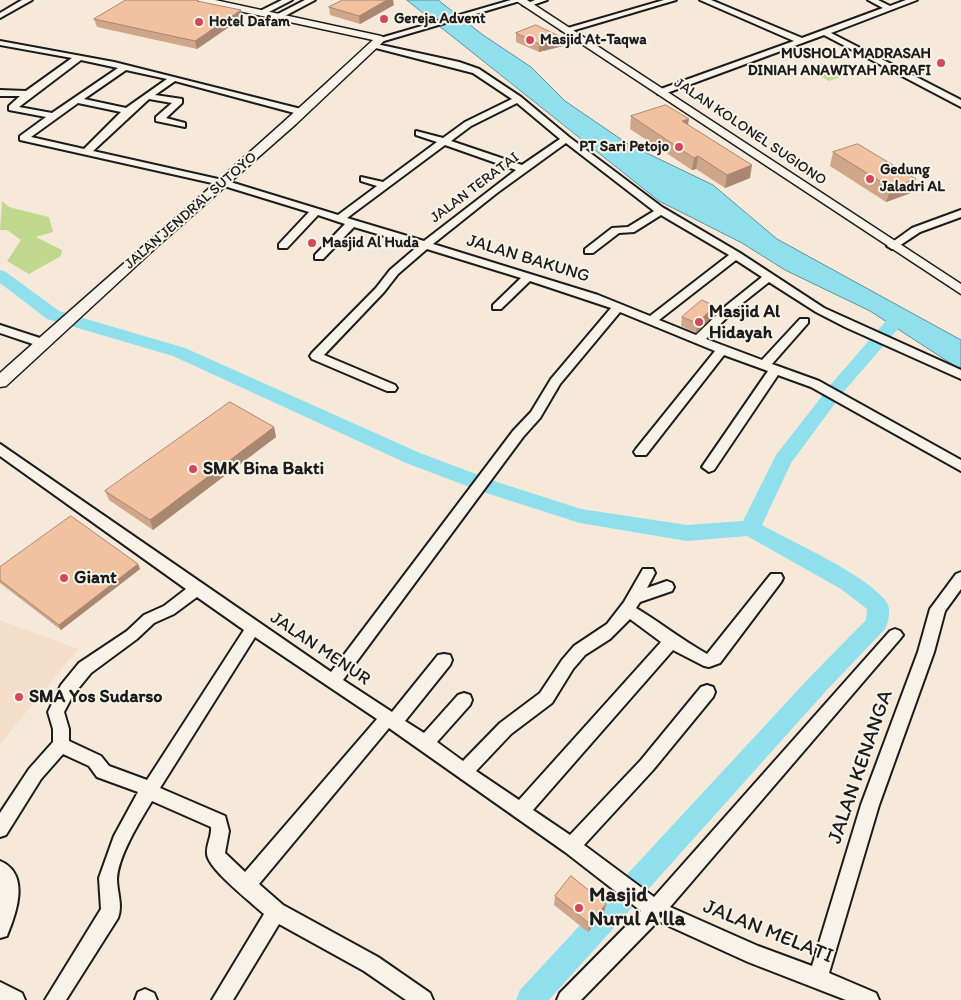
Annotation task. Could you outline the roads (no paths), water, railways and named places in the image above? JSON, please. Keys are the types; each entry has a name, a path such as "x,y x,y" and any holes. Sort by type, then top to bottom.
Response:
{"street":[{"path":"0,16 28,0"},
{"path":"262,12 288,0"},
{"path":"278,16 311,0"},
{"path":"378,42 476,13 522,2 543,0"},
{"path":"565,30 672,0"},
{"path":"704,0 800,40"},
{"path":"872,0 890,9"},
{"path":"661,92 913,0"},
{"path":"209,1 278,16 468,68 518,99 566,139 661,211 849,325 961,376"},
{"name":"JALAN KOLONEL SUGIONO","path":"522,2 961,290"},
{"path":"824,32 961,104"},
{"name":"JALAN JENDRAL SUTOYO","path":"0,382 68,319 224,183 378,42"},
{"path":"0,43 174,78 302,112"},
{"path":"52,116 13,109 28,94 79,58"},
{"path":"124,67 23,138 224,183"},
{"path":"86,152 128,111 174,78"},
{"path":"0,93 28,94"},
{"path":"147,96 179,102 159,119 182,125"},
{"path":"339,219 444,141 496,108 518,99"},
{"path":"76,100 128,111"},
{"path":"418,133 524,169"},
{"name":"JALAN TERATAI","path":"391,388 316,356 380,290 388,277 424,246 566,139"},
{"path":"364,179 383,186"},
{"name":"JALAN BAKUNG","path":"224,183 619,306 722,350 815,384"},
{"path":"589,251 616,230 630,230 661,211"},
{"path":"283,246 315,212"},
{"path":"892,246 916,230 961,213"},
{"path":"319,257 352,223"},
{"path":"652,320 680,296 736,256"},
{"path":"497,307 528,277"},
{"path":"698,340 732,306 769,277"},
{"path":"333,681 492,469 536,415 555,382 619,306"},
{"path":"709,467 770,367 804,321"},
{"path":"0,329 42,343"},
{"path":"641,452 722,350"},
{"path":"815,384 961,466"},
{"name":"JALAN MENUR","path":"0,448 253,628 425,743 522,811 619,882"},
{"path":"464,772 511,724 544,700 557,685 565,667 576,653 584,646 603,636 631,604 648,573"},
{"path":"631,604 671,641 709,661 714,658 776,578"},
{"name":"JALAN KENANGA","path":"818,978 870,804 926,652 938,609 961,578"},
{"path":"631,604 667,587"},
{"path":"0,829 35,774 61,745 61,729 56,712 63,696 79,675 132,635 149,619 169,610 198,588"},
{"path":"55,1000 111,911 112,900 108,878 133,816 253,628"},
{"path":"567,1000 895,636"},
{"path":"522,811 671,641"},
{"path":"246,885 444,660"},
{"path":"571,846 647,765 707,692"},
{"path":"425,743 464,700"},
{"path":"61,745 95,761 103,772 150,790 219,822 220,831 216,855 276,912 371,964 422,1000"},
{"path":"0,870 6,878 10,890 10,904 0,929"},
{"name":"JALAN MELATI","path":"619,882 652,907 755,956 818,978 869,1000"},
{"path":"222,1000 276,912"},
{"path":"0,992 15,1000"}],"water":[{"path":"407,0 438,0 483,35 531,67 565,101 628,144 713,185 777,239 961,340 961,370 870,311 785,270 742,243 659,201"}],"waterway":[{"path":"0,275 53,315 179,352 413,458 490,487 580,516 687,533 750,528"},
{"path":"750,528 783,460 839,386 898,318"},
{"path":"530,1000 817,685 877,623 878,606 849,583 750,528"}],"place":[{"name":"Gereja Advent","path":"384,19"},
{"name":"Hotel Dafam","path":"199,22"},
{"name":"Masjid At-Taqwa","path":"530,40"},
{"name":"MUSHOLA MADRASAH DINIAH ANAWIYAH ARRAFI","path":"941,63"},
{"name":"PT Sari Petojo","path":"679,147"},
{"name":"Gedung Jaladri AL","path":"870,179"},
{"name":"Masjid Al Huda","path":"312,243"},
{"name":"Masjid Al Hidayah","path":"699,322"},
{"name":"SMK Bina Bakti","path":"193,469"},
{"name":"Giant","path":"64,578"},
{"name":"SMA Yos Sudarso","path":"19,697"},
{"name":"Masjid Nurul A'lla","path":"579,908"}]}
